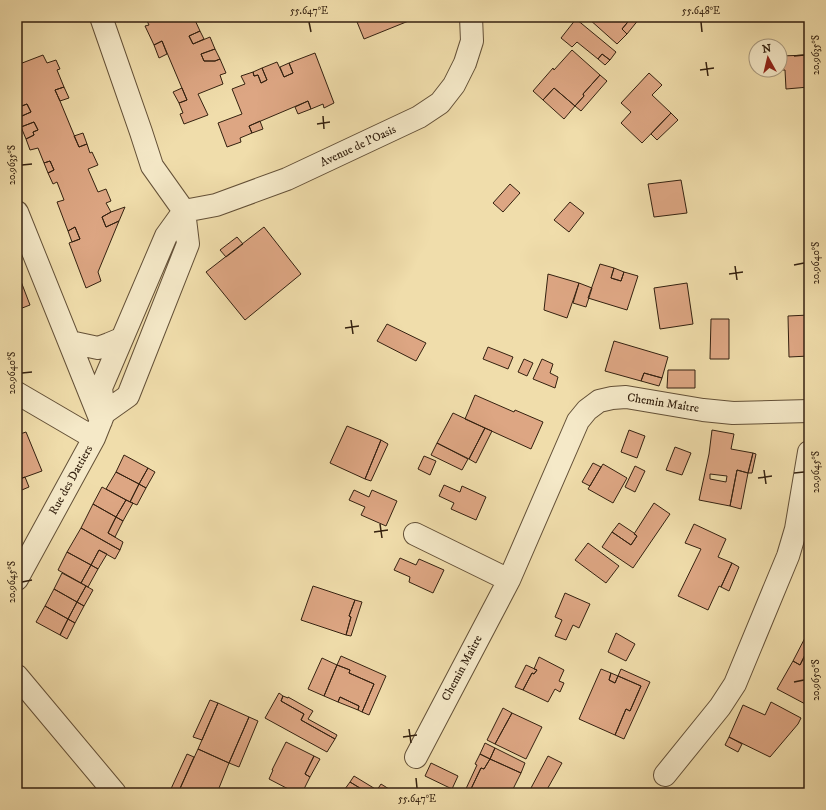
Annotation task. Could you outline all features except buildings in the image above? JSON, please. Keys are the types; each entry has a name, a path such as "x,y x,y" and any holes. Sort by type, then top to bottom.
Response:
{"street":[{"path":"100,424 128,396 188,244 184,211 152,166 101,17"},
{"name":"Avenue de l'Oasis","path":"184,211 216,205 287,179 420,117 440,103 454,85 465,63 472,41 471,17"},
{"path":"100,424 101,388 166,236 184,211"},
{"path":"17,212 70,342 100,424"},
{"path":"70,342 98,348 121,339"},
{"name":"Rue des Dattiers","path":"17,392 100,424 17,579"},
{"name":"Chemin Maître","path":"416,757 509,580 578,421 587,410 599,401 626,397 703,410 733,412 809,411"},
{"path":"665,775 720,707 736,684 788,556 796,529 809,452"},
{"path":"415,534 509,580"},
{"path":"17,676 114,793"}]}
